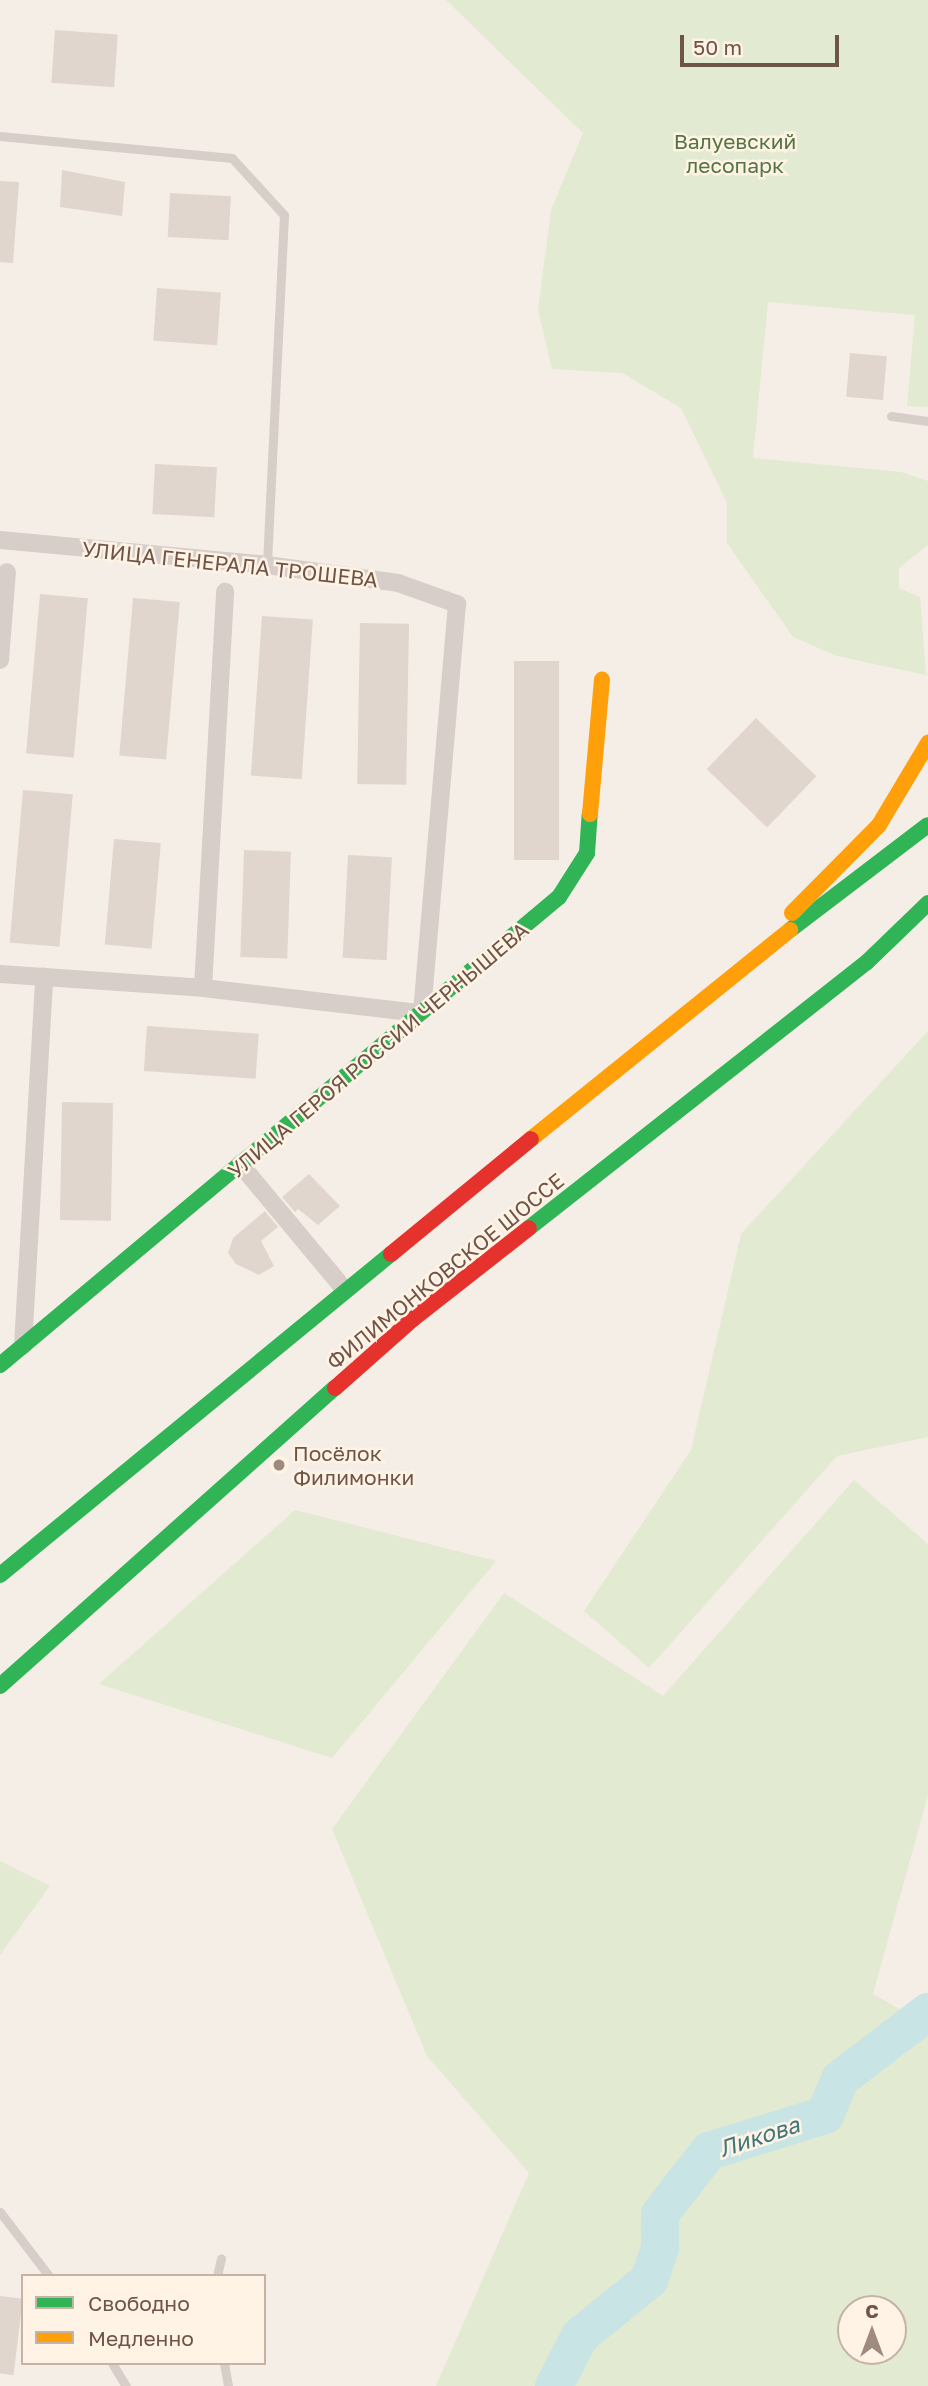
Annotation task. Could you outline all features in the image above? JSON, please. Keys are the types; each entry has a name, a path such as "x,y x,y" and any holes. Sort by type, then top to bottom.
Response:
{"main road":[{"name":"УЛИЦА ГЕРОЯ РОССИИ ЧЕРНЫШЕВА","path":"0,1365 559,897 587,853 603,680"},
{"path":"723,981 879,825 928,743"},
{"path":"0,1575 723,981 928,825"},
{"name":"ФИЛИМОНКОВСКОЕ ШОССЕ","path":"0,1686 413,1319 867,962 928,903"}],"street":[{"name":"УЛИЦА ГЕНЕРАЛА ТРОШЕВА","path":"0,540 267,565 398,583 457,604 421,1012"},
{"path":"0,660 7,572"},
{"path":"202,988 225,592"},
{"path":"0,974 202,988 421,1012"},
{"path":"23,1346 44,977"},
{"path":"240,1164 345,1290"}],"lane":[{"path":"0,136 232,158 284,215 267,565"},
{"path":"891,416 928,421"},
{"path":"0,2211 47,2274"},
{"path":"217,2274 221,2258"},
{"path":"113,2365 126,2386"},
{"path":"224,2365 228,2386"}],"green space":[{"name":"Валуевский лесопарк","path":"446,0 928,0 928,407 907,406 915,315 768,302 753,458 901,472 928,481 928,545 899,568 899,588 920,597 926,675 837,656 793,637 727,543 727,503 681,408 622,373 552,369 538,310 551,210 583,133"},
{"path":"928,1031 928,1437 837,1456 649,1668 584,1611 691,1450 741,1234"},
{"path":"854,1480 928,1544 928,1795 873,1994 928,2025 928,2386 436,2386 529,2173 427,2056 332,1829 504,1593 663,1696"},
{"path":"295,1510 496,1561 332,1758 99,1684"},
{"path":"0,1861 50,1886 0,1955"}],"building":[{"path":"55,30 118,34 114,87 51,83"},
{"path":"62,170 125,182 122,216 60,207"},
{"path":"0,181 19,182 13,263 0,262"},
{"path":"170,193 231,196 229,240 168,237"},
{"path":"157,288 221,292 217,345 153,341"},
{"path":"850,353 887,356 883,400 846,397"},
{"path":"155,464 217,467 214,517 152,514"},
{"path":"40,594 88,598 74,758 26,753"},
{"path":"133,598 180,602 166,759 119,755"},
{"path":"262,616 313,620 302,779 251,776"},
{"path":"360,623 409,624 406,785 357,784"},
{"path":"514,661 559,661 559,860 514,860"},
{"path":"756,718 816,776 767,827 707,769"},
{"path":"23,790 73,794 59,947 10,942"},
{"path":"114,839 161,843 152,949 105,945"},
{"path":"244,850 291,852 287,959 240,957"},
{"path":"348,855 392,857 387,960 343,958"},
{"path":"147,1026 259,1034 256,1079 144,1071"},
{"path":"62,1102 113,1103 111,1221 60,1220"},
{"path":"309,1174 340,1206 318,1225 298,1209 295,1212 282,1197"},
{"path":"265,1211 278,1227 261,1241 274,1266 259,1275 236,1264 228,1253 233,1238"},
{"path":"0,2296 21,2299 13,2375 0,2374"}],"waterway":[{"name":"Ликова","path":"554,2386 580,2336 649,2280 660,2248 660,2214 709,2151 825,2115 840,2079 928,2012"}],"traffic: fast":[{"path":"0,1365 559,897 587,853 590,814"},
{"path":"790,930 928,825"},
{"path":"529,1228 867,962 928,903"},
{"path":"0,1575 391,1254"},
{"path":"0,1686 335,1388"}],"traffic: slow":[{"path":"590,814 602,680"},
{"path":"792,913 879,825 928,743"},
{"path":"531,1139 790,930"}],"traffic: jam":[{"path":"391,1254 531,1139"},
{"path":"335,1388 413,1319 529,1228"}],"place":[{"name":"Посёлок Филимонки","path":"279,1465"}]}
